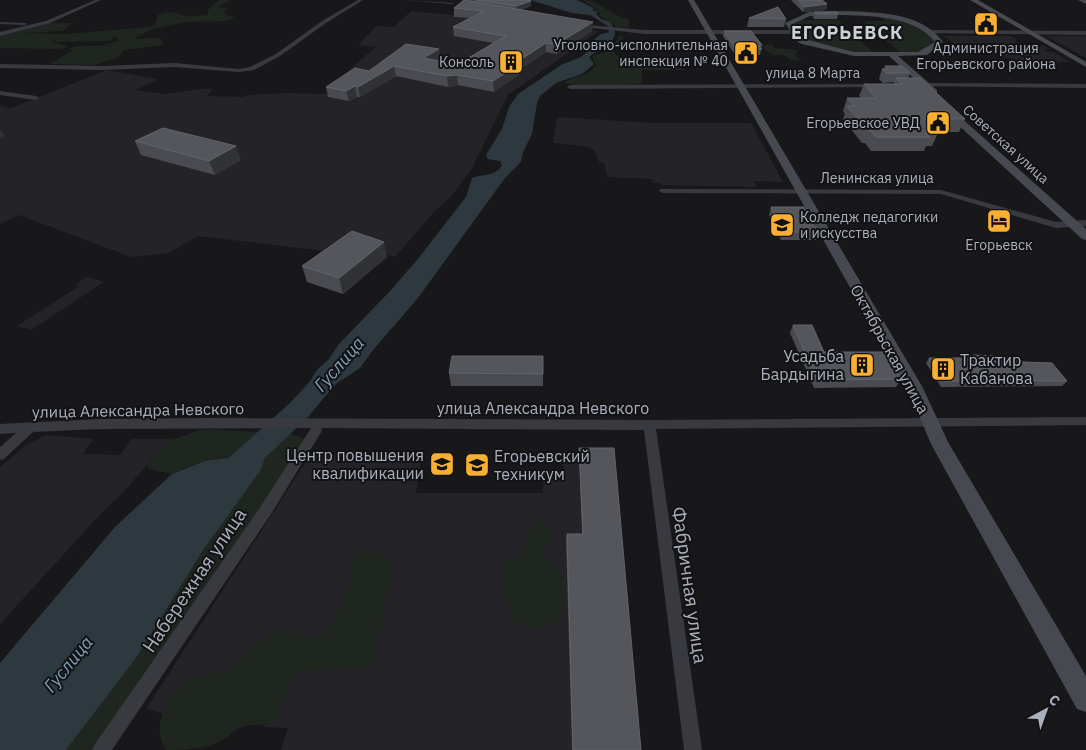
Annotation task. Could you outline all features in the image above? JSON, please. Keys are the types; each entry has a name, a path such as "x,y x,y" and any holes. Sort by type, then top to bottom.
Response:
{"main road":[{"name":"Октябрьская улица","path":"691,0 917,392 940,444 1086,700"},
{"path":"973,0 1086,65"},
{"path":"1081,0 1086,2"},
{"path":"831,4 841,13"},
{"path":"841,13 872,14 912,22 929,32 939,42 924,52 854,54 801,40 789,24 797,18 811,14 841,13"},
{"name":"Советская улица","path":"888,54 919,85 1082,224"},
{"name":"Советская улица","path":"919,85 942,99 1082,224 1086,236"}],"street":[{"path":"0,34 39,24 99,0"},
{"path":"0,66 103,68 174,65 234,72 253,68 290,49 324,22 361,0"},
{"path":"406,0 452,3"},
{"path":"0,23 39,24"},
{"path":"575,25 624,30 795,32"},
{"path":"929,32 1086,32"},
{"path":"919,85 1086,86"},
{"name":"улица 8 Марта","path":"570,87 883,86"},
{"path":"0,93 36,98"},
{"name":"Ленинская улица","path":"663,192 941,192 1056,224 1082,224"},
{"name":"улица Александра Невского","path":"0,429 111,424 262,424 315,427 1086,421"},
{"name":"Фабричная улица","path":"649,425 693,750"},
{"name":"Набережная улица","path":"101,750 266,510 315,427"},
{"path":"0,455 29,428"}],"shaded area":[{"path":"219,0 231,0 217,7 229,8 224,11 226,15 235,17 227,21 188,22 152,29 134,39 160,38 163,45 124,50 117,58 94,65 50,64 73,50 67,49 104,45 119,41 117,37 109,41 54,42 59,38 51,42 68,46 61,49 0,48 0,35 48,23 73,23 62,31 25,33 66,34 149,27 155,25 158,15 162,13 170,12 187,16 208,15 208,10"},
{"path":"583,0 595,3 616,15 628,18 630,27 618,27 600,16 599,12 594,10 595,8"},
{"path":"411,11 453,15 498,15 599,31 508,95 472,168 453,194 430,216 395,257 343,240 326,251 197,236 169,253 131,257 19,215 0,224 0,106 11,108 107,70 158,79 136,90 165,94 212,89 207,96 244,97 248,95 288,93 326,94 351,68 376,47 358,45 376,26 394,27"},
{"path":"881,17 915,24 936,41 918,52 901,53 863,21 885,21"},
{"path":"802,20 838,20 874,53 857,53 806,40 794,24"},
{"path":"619,35 624,37 614,50 616,55 654,63 657,67 683,68 682,70 642,70 642,84 582,86 564,83 593,69 596,65 592,56 606,52 618,39"},
{"path":"944,36 1011,36 1024,46 1045,46 1049,49 1044,49 1047,52 1054,52 1070,62 1021,61 949,45 952,42"},
{"path":"1046,36 1086,36 1086,58"},
{"path":"771,44 775,48 796,50 798,52 794,54 801,61 790,60 784,55 773,55 765,50 762,45"},
{"path":"557,117 651,123 751,123 783,182 754,181 756,187 662,185 661,183 653,183 652,179 607,177 604,163 599,162 594,150 584,146 553,143"},
{"path":"87,277 104,282 31,330 17,326 79,286 76,284"},
{"path":"208,429 290,434 302,437 304,442 277,486 95,750 66,750 136,658 189,572 229,513 247,449 233,457 220,458 187,467 172,474 149,469 147,465 169,439 179,438"},
{"path":"46,435 93,439 83,454 120,455 131,439 169,439 121,495 104,510 0,624 0,467 26,445"},
{"path":"311,454 422,456 416,493 543,493 543,476 564,476 563,455 579,456 582,542 566,542 572,750 281,750 288,728 264,727 267,721 173,716 146,709"},
{"path":"537,521 547,523 550,536 543,555 545,561 559,570 562,581 561,617 556,623 545,628 519,624 509,615 508,602 503,591 502,573 506,561 521,555 533,525"},
{"path":"367,549 383,555 390,563 387,596 372,669 306,670 293,675 276,724 250,725 239,728 219,742 204,747 166,750 161,740 161,719 170,700 178,691 199,676 230,669 258,642 269,635 285,630 317,635 331,628 343,596 351,583 353,559 355,555"}],"water":[{"path":"530,0 577,0 593,8 593,11 598,12 596,14 601,19 610,22 615,34 613,39 605,47 589,57 594,64 582,74 556,83 540,96 532,134 523,152 521,162 505,178 418,298 360,368 324,392 308,396 311,380 316,371 329,359 339,344 417,260 466,197 472,178 493,173 500,169 502,165 500,161 488,159 486,155 502,129 509,107 518,94 561,65 581,57 599,35 609,32 608,26 590,15 572,13"},
{"path":"257,448 264,452 264,461 260,471 204,549 136,658 66,750 0,750 0,663 115,527 172,474 205,461 233,457 247,449"}],"building":[{"path":"464,0 593,22 557,44 546,43 514,64 519,64 493,81 457,75 447,76 394,66 358,87 355,86 346,91 326,87 355,68 369,71 406,44 439,49 423,58 458,64 506,36 453,27 484,11 454,8"},
{"path":"476,0 527,0 531,1 516,6"},
{"path":"798,0 822,0 827,4 804,7"},
{"path":"778,7 786,19 749,18"},
{"path":"814,12 836,12 838,14 816,14"},
{"path":"724,31 751,31 762,45 758,45 762,49 736,49"},
{"path":"885,66 902,66 910,73 886,73 882,69 888,69"},
{"path":"896,78 920,78 965,119 924,118 938,133 925,133 930,137 876,137 870,130 867,130 847,106 854,106 847,98 876,98 864,84 902,84"},
{"path":"163,128 236,146 209,161 135,141"},
{"path":"771,207 804,207 818,232 783,232"},
{"path":"352,231 384,242 339,278 302,266"},
{"path":"793,325 812,325 824,352 886,352 901,379 817,380"},
{"path":"973,355 1019,357 1023,362 1052,363 1067,381 944,381 929,358 974,358"},
{"path":"452,356 543,356 543,374 449,373"},
{"path":"579,448 614,448 641,750 573,750 567,534 583,534"}],"waterway":[{"name":"Гуслица","path":"232,472 299,410 335,370"}],"place":[{"name":"Администрация Егорьевского района","path":"986,24"},
{"name":"Уголовно-исполнительная инспекция № 40","path":"746,53"},
{"name":"Консоль","path":"511,62"},
{"name":"Егорьевское УВД","path":"938,123"},
{"name":"Егорьевск","path":"999,221"},
{"name":"Колледж педагогики и искусства","path":"782,225"},
{"name":"Усадьба Бардыгина","path":"862,365"},
{"name":"Трактир Кабанова","path":"943,369"},
{"name":"Центр повышения квалификации","path":"442,464"},
{"name":"Егорьевский техникум","path":"477,465"}],"district":[{"name":"ЕГОРЬЕВСК","path":"847,32"}]}
